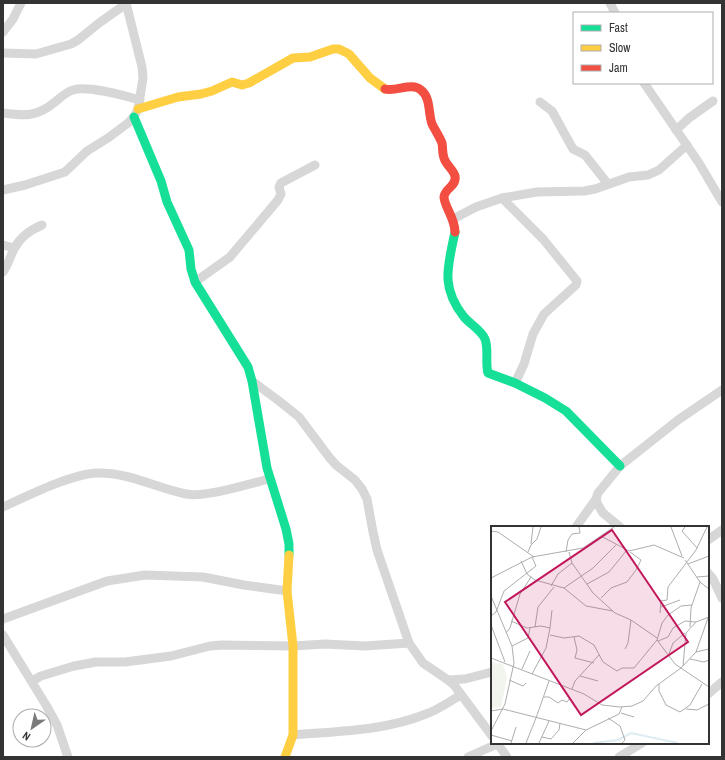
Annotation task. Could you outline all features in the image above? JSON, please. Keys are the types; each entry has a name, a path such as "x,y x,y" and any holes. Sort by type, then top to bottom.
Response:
{"street":[{"path":"3,32 13,19 21,3"},
{"path":"3,53 36,54 71,44 126,3 142,66 142,78 137,109 161,181 166,202 189,250 191,269 195,282 248,367 252,381 269,479 286,529 288,544 287,591 293,646 293,734 285,757"},
{"path":"3,190 25,185 65,172 87,151 108,138 137,109 178,97 212,91 232,82 245,84 277,68 292,58 298,56 308,58 324,51 339,49 356,60 366,74 383,88 391,91 404,87 415,87 424,93 432,123 442,144 444,159 455,177 454,184 444,198 453,219 455,230 455,236 446,273 449,289 459,309 468,321 484,336 486,343 486,365 488,373 515,383 545,398 566,411 620,466"},
{"path":"645,84 699,163 722,202"},
{"path":"3,113 28,116 41,112 66,93 77,89 106,92 137,109"},
{"path":"676,130 689,118 713,101"},
{"path":"540,102 552,111 573,149 585,155 608,184"},
{"path":"453,219 483,204 502,198 537,192 595,189 629,177 653,173 659,170 687,146"},
{"path":"195,282 230,257 278,200 281,194 279,187 281,183 315,165"},
{"path":"502,198 543,240 578,281 576,285 544,314 533,334 524,364 515,383"},
{"path":"3,272 14,248 22,238 32,230 42,225"},
{"path":"3,245 14,248"},
{"path":"252,381 279,400 299,418 336,465 355,480 362,489 367,499 372,532 377,550 409,643 423,663 448,680 491,736"},
{"path":"577,526 596,499 598,493 620,466 678,420 722,390"},
{"path":"3,507 71,478 97,473 120,475 187,494 203,494 269,479"},
{"path":"596,499 598,506 603,513 619,526"},
{"path":"709,539 722,530"},
{"path":"709,574 722,598"},
{"path":"3,619 107,581 145,575 203,577 287,591"},
{"path":"3,635 32,681 57,725 68,757"},
{"path":"32,681 41,676 74,666 96,662 125,662 171,656 210,646 293,646 325,644 365,646 409,643"},
{"path":"448,680 465,679 491,672"},
{"path":"709,693 722,682"},
{"path":"293,734 352,730 390,725 428,714 461,695"},
{"path":"468,757 491,743"},
{"path":"497,744 507,757"},
{"path":"619,757 640,744"}],"traffic: fast":[{"path":"134,117 161,181 167,202 189,250 191,269 195,282 248,367 252,381 267,468 286,529 289,544 289,555"},
{"path":"455,232 448,266 451,296 464,317 485,339 487,347 488,373 515,383 545,398 566,411 620,466"}],"traffic: slow":[{"path":"138,109 178,97 212,91 232,82 242,85 249,83 293,58 310,57 333,49 339,49 349,54 370,78 385,89"},
{"path":"285,757 293,735 293,646 287,591 289,555"}],"traffic: jam":[{"path":"385,89 389,90 409,87 417,88 424,93 428,101 432,124 442,143 444,158 455,176 454,182 444,197 444,201 455,227 455,232"}]}
